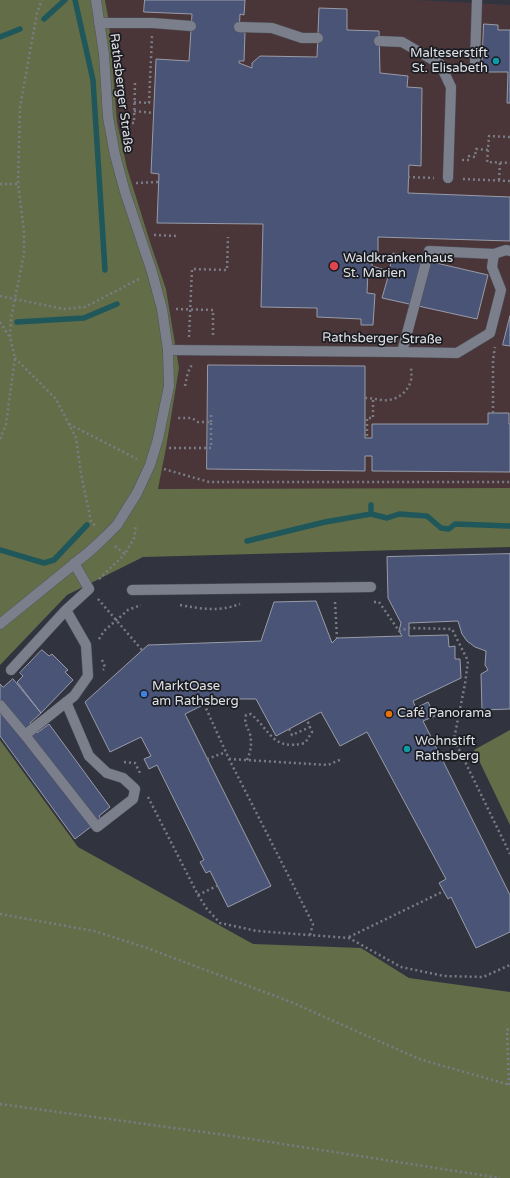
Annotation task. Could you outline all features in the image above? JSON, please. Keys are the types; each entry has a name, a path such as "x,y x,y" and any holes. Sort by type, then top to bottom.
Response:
{"street":[{"name":"Rathsberger Straße","path":"0,624 105,538 117,525 137,493 150,465 163,418 169,386 168,350 162,309 152,272 125,192 115,155 108,117 104,54 96,0"},
{"path":"475,63 477,0"},
{"path":"99,23 191,26"},
{"path":"239,27 272,28 302,38 318,38"},
{"path":"379,41 402,42 440,64 451,87 448,175"},
{"path":"406,352 429,251 494,254 506,250 510,251"},
{"path":"490,333 506,291 492,267 494,254"},
{"name":"Rathsberger Straße","path":"168,350 457,353 490,333"},
{"path":"11,670 66,610 90,589 74,563"},
{"path":"132,590 371,587"},
{"path":"25,735 74,696 88,676 86,645 66,610"},
{"path":"0,705 97,827 133,799 135,789 123,778 107,773 89,756 66,702"}],"path":[{"path":"0,439 6,424 15,358 10,337 11,318 24,254 24,231 18,184 20,107 37,13 42,0"},
{"path":"134,102 149,103 152,47"},
{"path":"119,123 134,123 135,83"},
{"path":"134,111 154,113"},
{"path":"510,138 489,136 487,162 510,163"},
{"path":"408,177 461,173 462,160 469,160 469,156 475,157 476,149 488,150"},
{"path":"499,180 500,162"},
{"path":"448,175 510,181"},
{"path":"134,183 158,182"},
{"path":"0,184 18,184"},
{"path":"139,235 177,236"},
{"path":"189,350 192,269 227,270 228,238"},
{"path":"0,296 64,309 85,307 152,272"},
{"path":"162,309 214,310 212,350"},
{"path":"0,322 10,337"},
{"path":"490,333 495,348 493,360 493,413"},
{"path":"365,398 388,400 395,398 405,391 411,378 406,352"},
{"path":"15,358 56,399 76,438 81,474 91,521 105,538 125,554"},
{"path":"367,436 367,418 373,418 373,398"},
{"path":"168,448 211,448 211,415"},
{"path":"163,418 192,418 198,422 211,422"},
{"path":"68,423 150,465 209,482 510,482"},
{"path":"137,518 134,538 125,554 90,589 115,621 142,650"},
{"path":"335,587 337,638"},
{"path":"328,602 342,602"},
{"path":"371,602 379,602 399,631 409,628 452,629 468,661 454,740 510,854"},
{"path":"177,605 202,609 227,609 241,603"},
{"path":"96,644 104,631 128,610 144,604"},
{"path":"101,655 105,667 102,672"},
{"path":"204,704 229,759 313,924 310,935"},
{"path":"247,760 251,751 250,734 244,722 246,715 251,714 257,719 270,736 282,744 295,746 305,743 312,732 307,720"},
{"path":"288,729 292,735 310,727"},
{"path":"207,759 226,752"},
{"path":"229,759 328,765 342,759"},
{"path":"121,761 134,763 141,776"},
{"path":"147,797 198,895 207,909 220,923 257,931 349,938 401,967 444,976 483,977 510,965"},
{"path":"198,895 217,886"},
{"path":"349,938 444,891"},
{"path":"0,914 94,931 147,948 291,1002 419,1059 509,1085 507,1030 510,1028"},
{"path":"0,1104 232,1136 500,1178"}],"shaded area":[{"name":"Waldkrankenhaus St. Marien","path":"105,0 416,0 510,5 510,488 158,490 179,368 166,289 127,168 117,122 109,22"}],"green space":[{"path":"0,0 105,0 109,22 117,122 127,168 166,289 179,368 158,489 510,488 510,547 143,557 67,595 0,665"},
{"path":"510,730 510,825 474,750"},
{"path":"0,740 78,847 253,944 361,948 409,978 510,992 510,1178 0,1178"}],"building":[{"path":"145,0 245,0 244,15 240,14 239,32 245,32 244,61 239,61 239,63 252,68 252,63 260,56 317,57 319,8 347,9 347,30 379,31 380,73 408,76 407,87 422,88 421,166 409,165 408,193 510,197 510,241 378,237 378,252 373,252 372,266 389,271 393,253 488,275 477,319 382,298 388,277 368,272 367,293 375,294 373,325 361,325 361,319 317,317 317,308 261,307 263,224 157,223 159,174 151,173 156,59 189,61 192,14 144,12"},
{"name":"Malteserstift St. Elisabeth","path":"484,24 498,25 498,30 510,30 510,103 507,103 508,72 482,72"},
{"path":"510,316 510,346 503,345"},
{"path":"208,365 365,366 365,438 372,438 372,424 488,424 488,413 509,413 510,472 372,471 372,456 365,456 365,471 207,469"},
{"name":"Wohnstift Rathsberg","path":"510,554 510,709 482,710 481,674 488,670 485,665 486,651 475,647 467,641 462,634 458,621 409,623 409,636 448,635 449,647 455,646 455,659 460,659 461,678 413,701 416,708 428,702 435,716 423,721 510,895 510,932 476,948 451,897 448,899 439,883 446,879 367,732 340,746 321,712 276,736 256,699 215,699 185,714 271,886 228,907 210,871 206,873 200,862 204,860 157,765 149,769 144,759 151,756 141,737 110,752 85,702 148,645 261,641 274,602 316,601 332,643 337,638 402,636 399,631 401,623 388,598 387,557"},
{"path":"42,650 49,656 52,654 68,670 65,672 73,680 41,713 17,682 23,676 20,673"},
{"path":"13,679 41,713 30,723 37,733 49,724 110,807 99,816 101,819 75,839 0,736 0,684 3,687"}],"waterway":[{"path":"44,19 65,0"},
{"path":"75,0 93,80 105,270"},
{"path":"0,37 20,29"},
{"path":"17,322 84,318 117,304"},
{"path":"371,505 371,514"},
{"path":"247,541 325,522 371,514 387,518 399,514 427,516 441,528 449,529 455,524 510,526"},
{"path":"0,550 44,563 54,560 87,525"}],"place":[{"name":"Malteserstift St. Elisabeth","path":"496,61"},
{"name":"Waldkrankenhaus St. Marien","path":"334,266"},
{"name":"MarktOase am Rathsberg","path":"144,694"},
{"name":"Café Panorama","path":"389,714"},
{"name":"Wohnstift Rathsberg","path":"407,749"}]}
